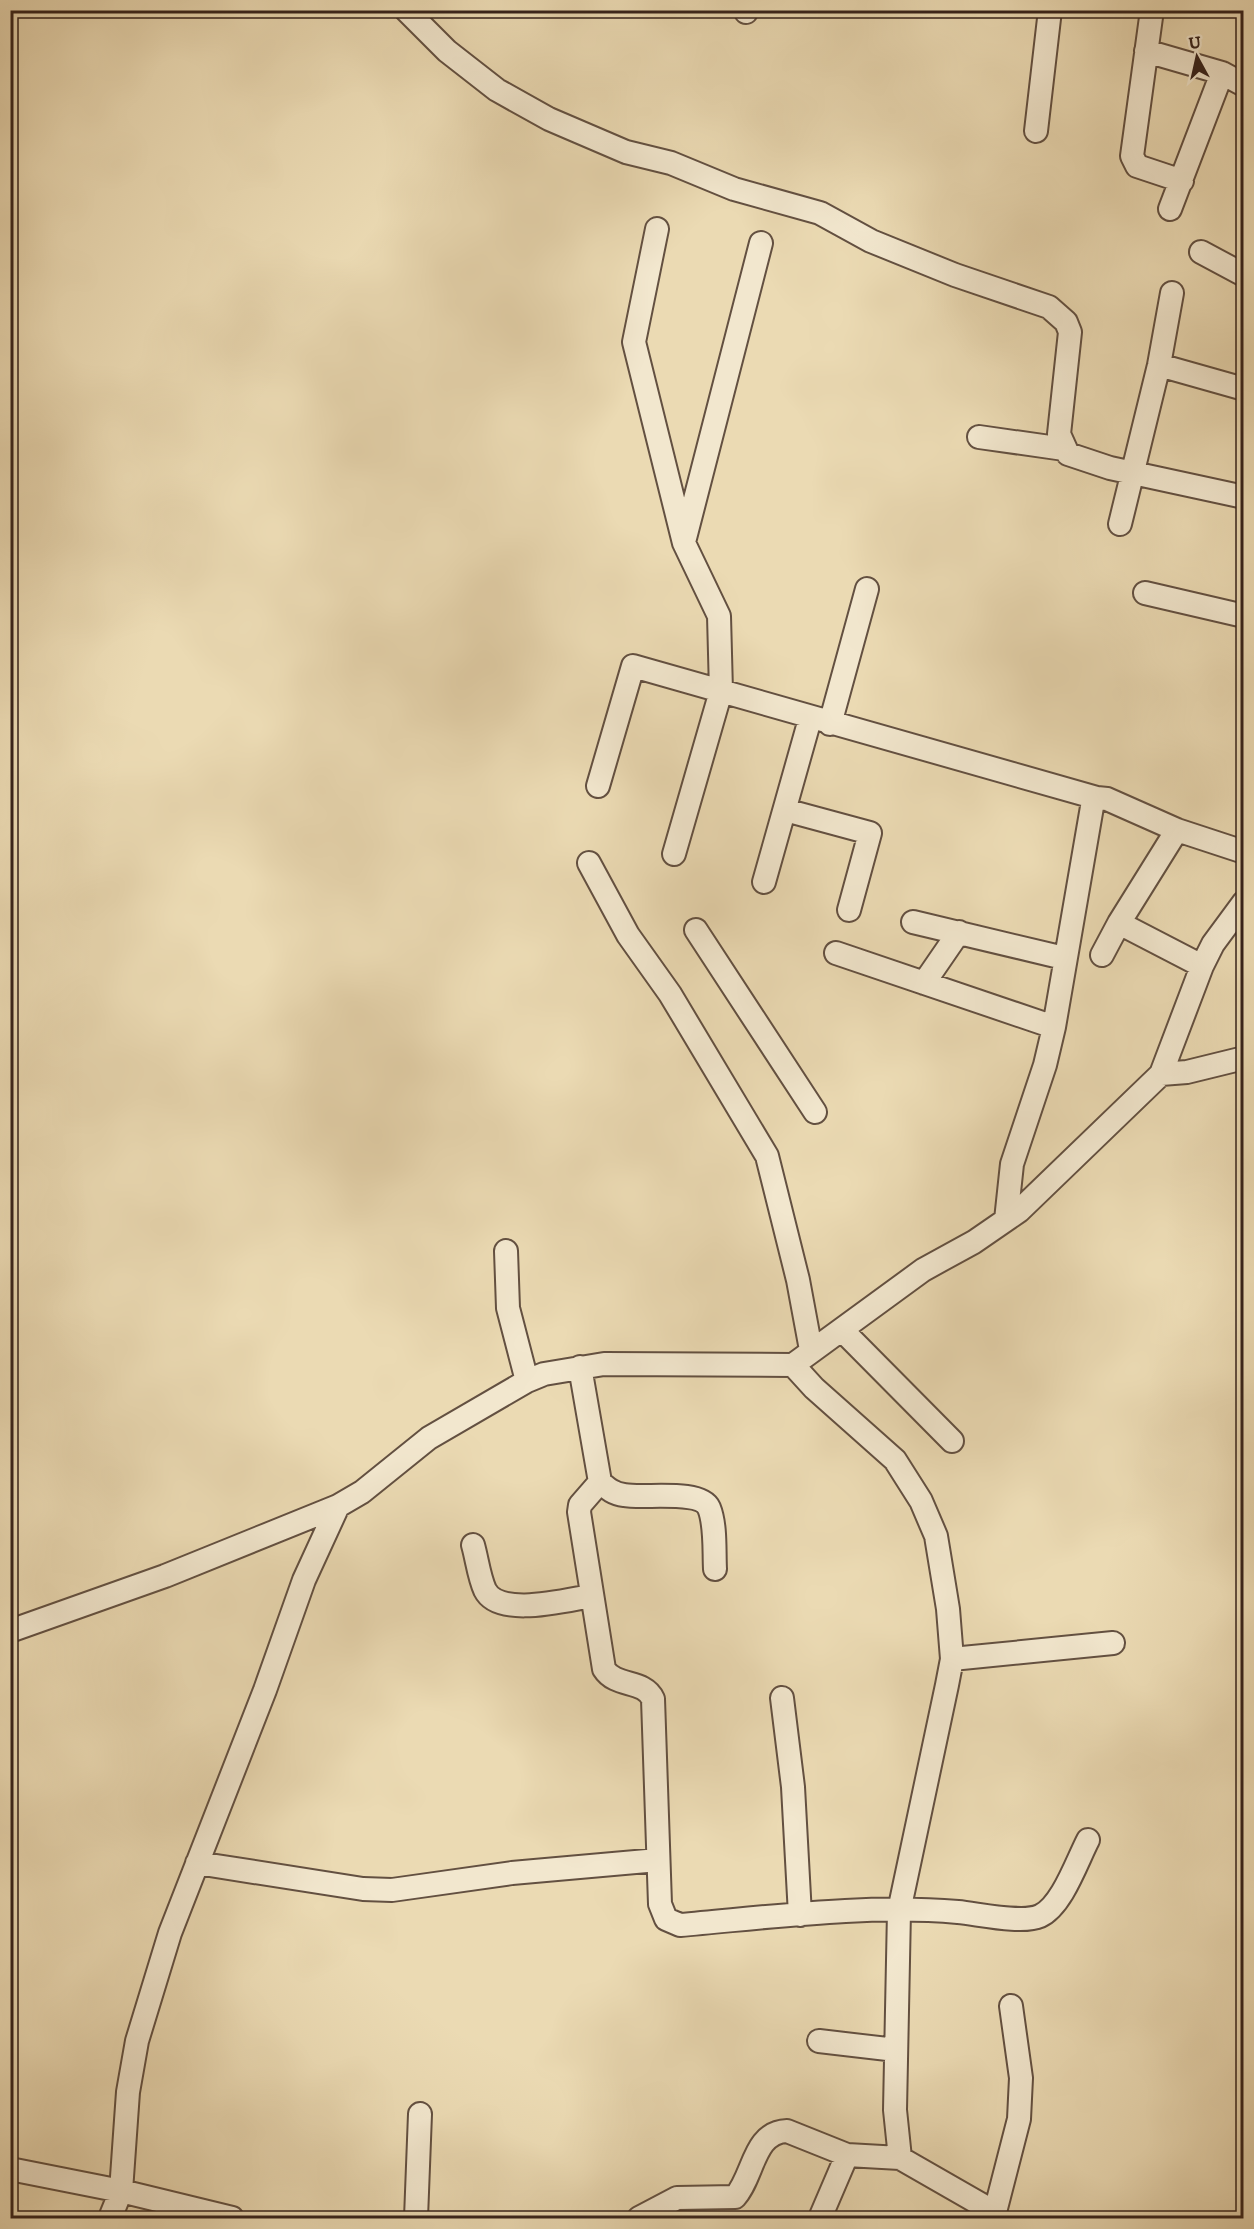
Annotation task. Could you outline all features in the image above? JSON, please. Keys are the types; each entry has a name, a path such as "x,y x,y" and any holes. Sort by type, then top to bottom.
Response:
{"street":[{"path":"406,10 447,51 480,77 549,120 626,152 671,164 734,189 820,213 871,241 956,275 1049,307 1066,322 1070,332 1059,434 1064,450"},
{"path":"1035,131 1050,10"},
{"path":"1152,10 1133,160 1137,166 1182,181"},
{"path":"1146,51 1222,73 1244,85"},
{"path":"1170,209 1222,73"},
{"path":"657,229 634,342 684,543 719,616 721,691 674,854"},
{"path":"684,543 761,243"},
{"path":"1201,252 1244,275"},
{"path":"1120,524 1159,364 1172,293"},
{"path":"1159,364 1244,389"},
{"path":"979,437 1064,450 1074,457 1134,473 1244,497"},
{"path":"764,882 785,810 820,721 867,589"},
{"path":"1144,593 1244,616"},
{"path":"598,786 633,666 820,721 1107,799 1142,812 1178,830 1244,852"},
{"path":"1006,1220 1012,1164 1045,1065 1054,1027 1091,806 1097,798"},
{"path":"785,810 870,833 849,910"},
{"path":"1102,956 1119,923 1178,830"},
{"path":"589,863 628,935 670,994 767,1156 798,1280 811,1350"},
{"path":"10,1631 165,1576 338,1506 362,1492 429,1437 527,1381 580,1367 604,1364 793,1365 923,1270 974,1242 1006,1220 1035,1197 1161,1074 1202,966 1213,944 1244,902"},
{"path":"913,922 1064,958"},
{"path":"1119,923 1202,966"},
{"path":"696,930 815,1112"},
{"path":"924,983 959,932"},
{"path":"836,953 1054,1027"},
{"path":"1161,1074 1187,1072 1244,1058"},
{"path":"506,1251 508,1308 527,1381"},
{"path":"842,1330 952,1441"},
{"path":"793,1365 814,1388 895,1460 921,1501 936,1536 948,1609 952,1659 898,1911 895,2110 900,2158"},
{"path":"580,1367 600,1482 611,1492 622,1495 684,1497 701,1501 708,1506 715,1569"},
{"path":"600,1482 580,1506 579,1512 591,1596 604,1670 609,1677 617,1681 643,1688 651,1693 653,1699 662,1914 672,1924 800,1915 937,1910 1021,1918 1039,1917 1057,1901 1088,1840"},
{"path":"110,2218 121,2191 128,2092 137,2041 170,1933 265,1690 304,1580 338,1506"},
{"path":"473,1545 485,1590 494,1600 505,1605 591,1596"},
{"path":"952,1659 1113,1643"},
{"path":"782,1698 793,1787 800,1915"},
{"path":"197,1863 363,1889 392,1890 512,1873 658,1860"},
{"path":"639,2218 677,2198 735,2197 767,2137 787,2131 847,2155 900,2158 982,2205 996,2217 1019,2119 1021,2078 1011,2006"},
{"path":"819,2041 896,2050"},
{"path":"416,2218 420,2114"},
{"path":"820,2218 847,2155"},
{"path":"10,2169 121,2191 232,2218"}]}
